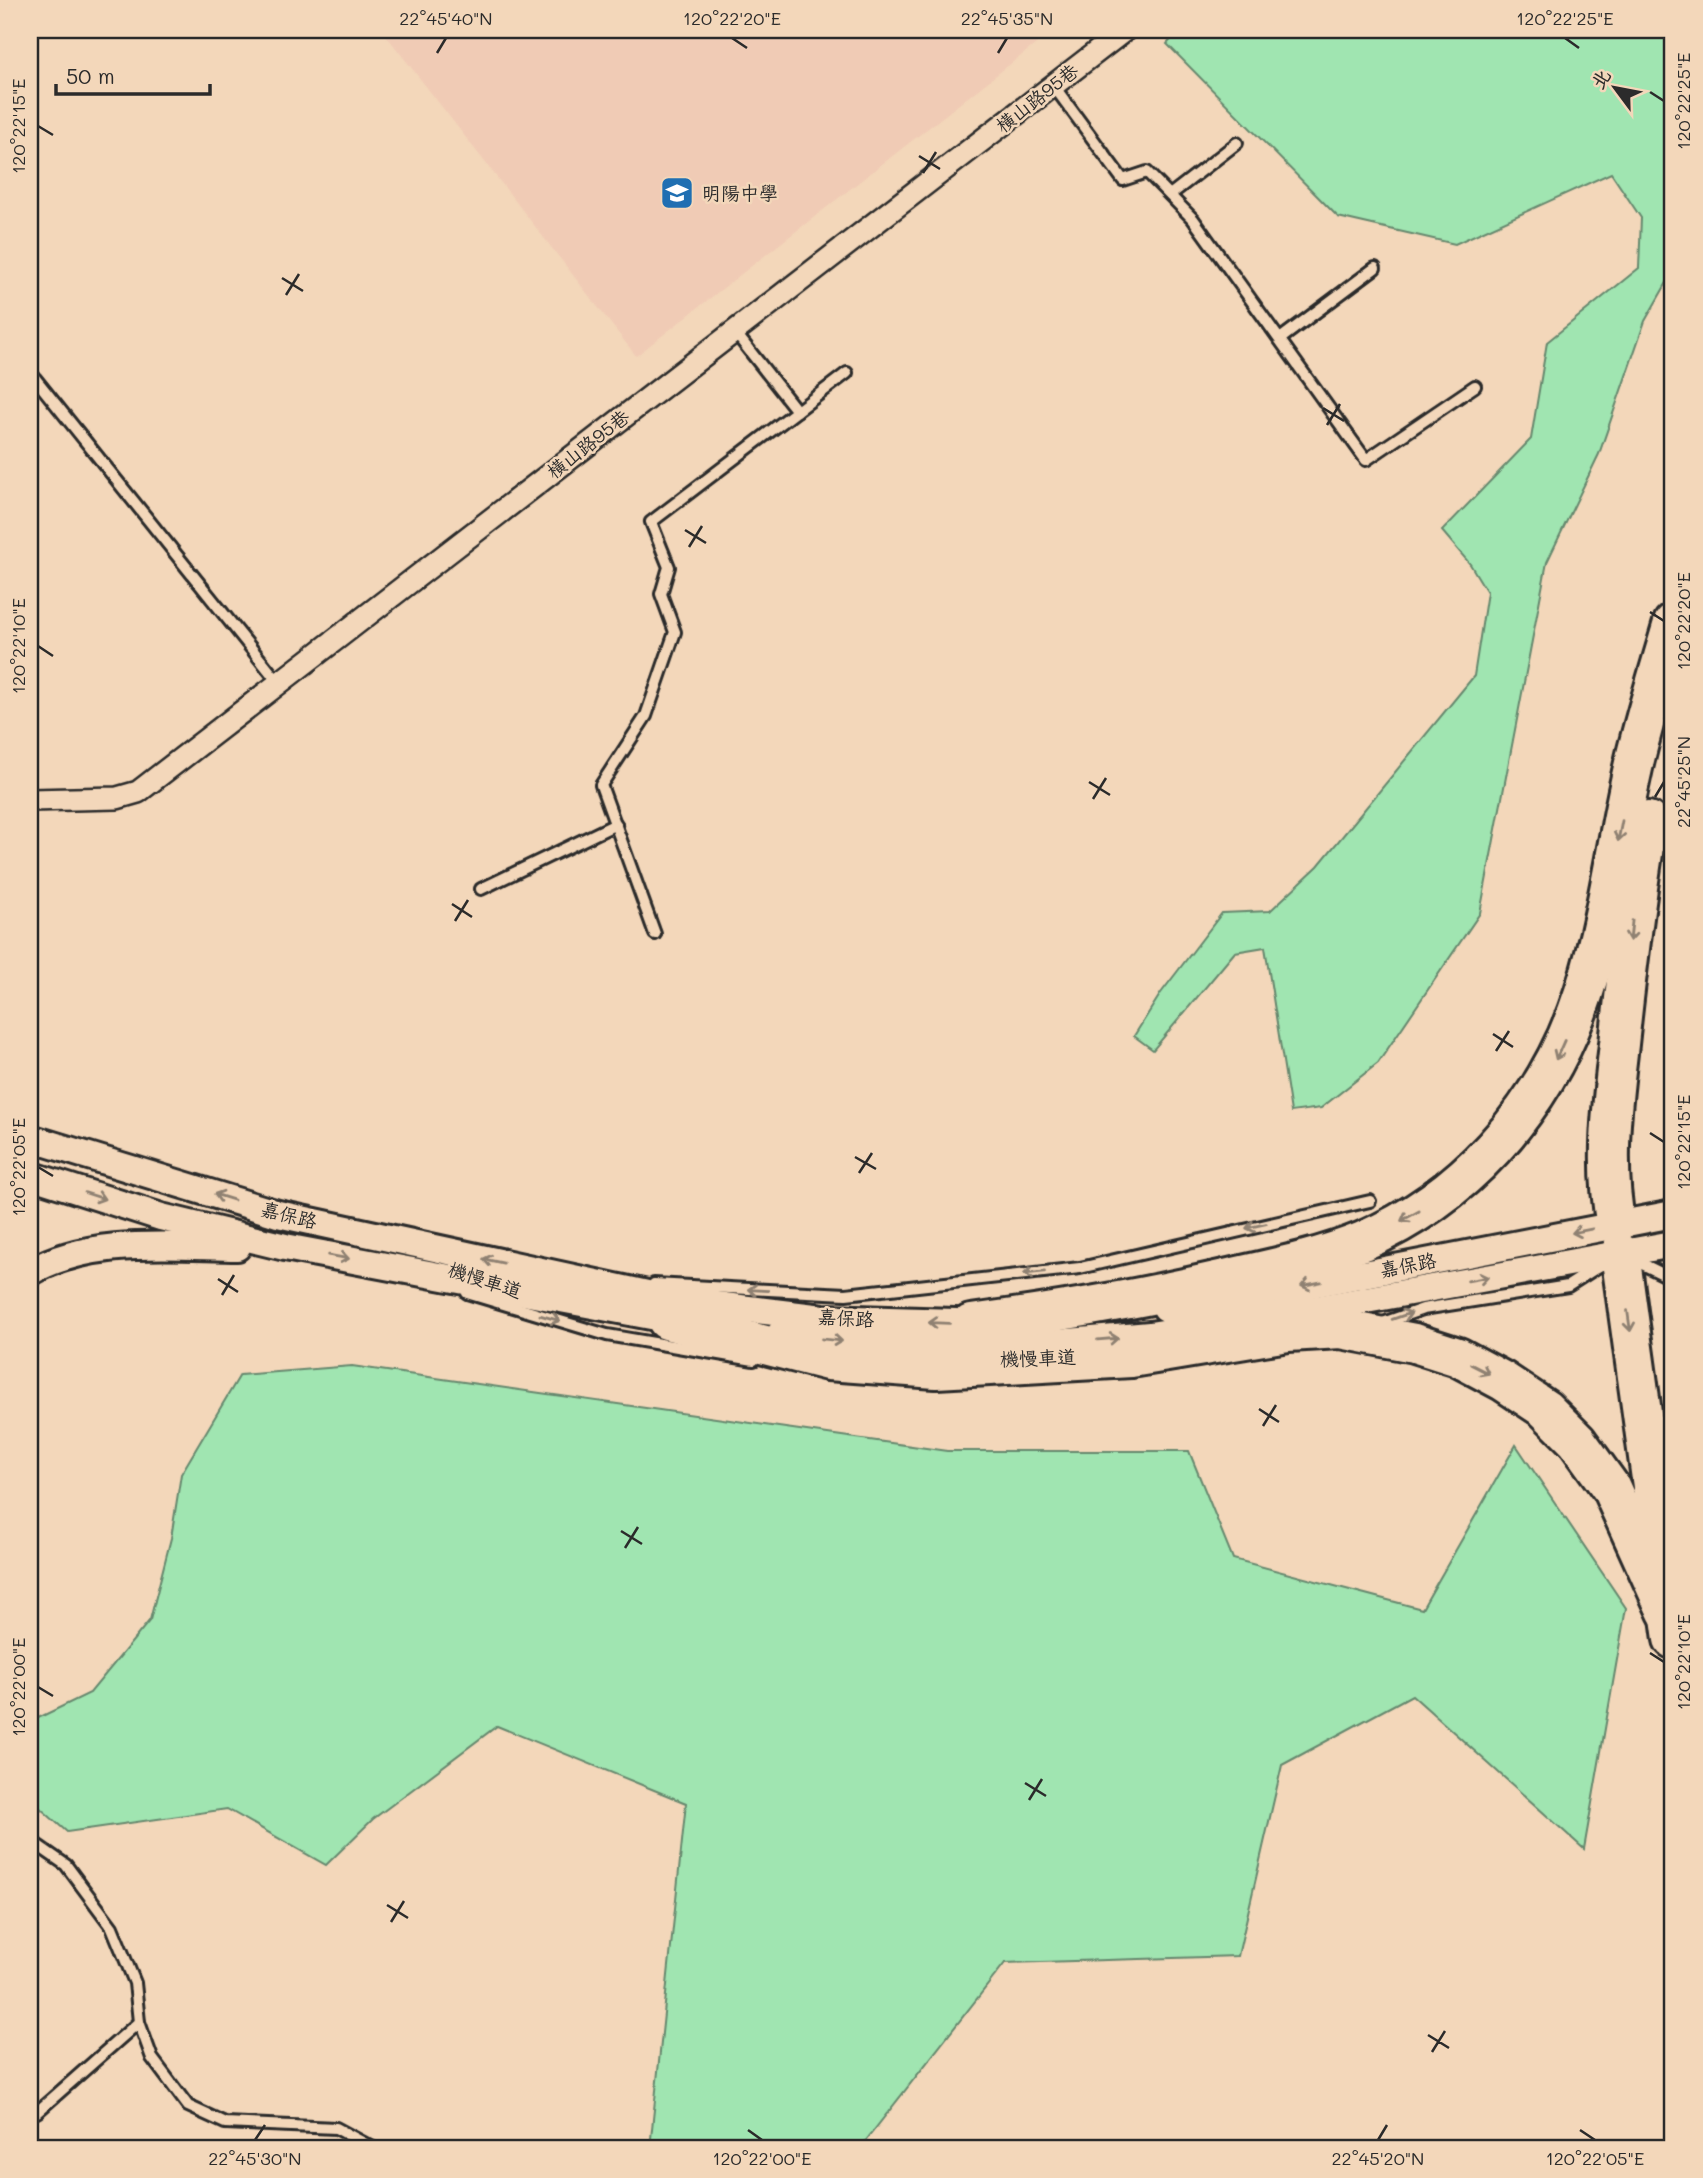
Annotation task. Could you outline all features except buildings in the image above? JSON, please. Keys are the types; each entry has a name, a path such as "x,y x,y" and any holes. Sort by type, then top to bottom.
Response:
{"highway":[{"path":"971,1324 1114,1304 1273,1268 1349,1245 1417,1213 1470,1174 1522,1114 1551,1068 1577,1012 1594,953 1635,759 1673,623"},
{"path":"1670,1625 1618,1239 1609,1192 1614,1092 1633,913 1673,670"},
{"path":"667,1320 828,1361 936,1368 1131,1358 1288,1332 1359,1331 1414,1343 1458,1357 1503,1381 1545,1409 1577,1441 1611,1488 1670,1625"}],"street":[{"name":"橫山路95巷","path":"30,800 117,798 138,792 1125,30"},
{"path":"30,1119 127,1168"},
{"name":"嘉保路","path":"30,1138 278,1214 675,1300 823,1318 971,1324 1077,1318 1215,1303 1618,1239 1673,1244"},
{"name":"嘉保路","path":"30,1175 161,1217 285,1247 667,1320 881,1344 1023,1346 1150,1335 1280,1315 1618,1239 1673,1214"},
{"path":"30,1272 45,1263 94,1250 148,1245 285,1247"}],"lane":[{"path":"1053,85 1123,180 1147,172 1193,219 1366,460 1475,386"},
{"path":"1170,195 1237,143"},
{"path":"1280,339 1375,268"},
{"path":"734,331 797,411"},
{"path":"30,372 279,683"},
{"path":"655,934 601,785 646,716 675,632 661,594 669,567 651,522 847,373"},
{"path":"481,889 616,824"},
{"path":"584,1281 846,1294 1080,1268 1370,1200"},
{"path":"1309,1344 1359,1331 1423,1308 1568,1286 1618,1239 1673,1279"},
{"name":"機慢車道","path":"392,1267 502,1305 607,1335 771,1362"},
{"name":"機慢車道","path":"785,1364 917,1377 1019,1377"},
{"path":"1110,1372 1136,1370"},
{"path":"30,1840 66,1865 111,1927 135,1983 139,2022 152,2057 188,2106 225,2123 336,2128 373,2148"},
{"path":"37,2112 139,2022"}],"shaded area":[{"name":"明陽中學","path":"382,30 1054,30 636,356"}],"green space":[{"path":"1179,30 1673,30 1673,272 1645,321 1599,454 1547,562 1480,913 1378,1063 1321,1108 1291,1112 1265,947 1235,952 1153,1050 1134,1036 1161,993 1222,913 1270,911 1318,866 1474,676 1487,592 1470,564 1442,531 1531,439 1547,342 1639,268 1641,218 1611,173 1455,244 1338,217 1167,44"},
{"path":"352,1366 947,1451 1189,1451 1233,1559 1422,1609 1516,1445 1626,1608 1584,1849 1412,1695 1282,1765 1238,1956 1005,1963 860,2148 650,2148 686,1803 497,1726 373,1819 326,1865 227,1809 67,1832 30,1799 32,1721 90,1693 150,1620 171,1538 181,1474 240,1375"}],"place":[{"name":"明陽中學","path":"677,193"}]}
